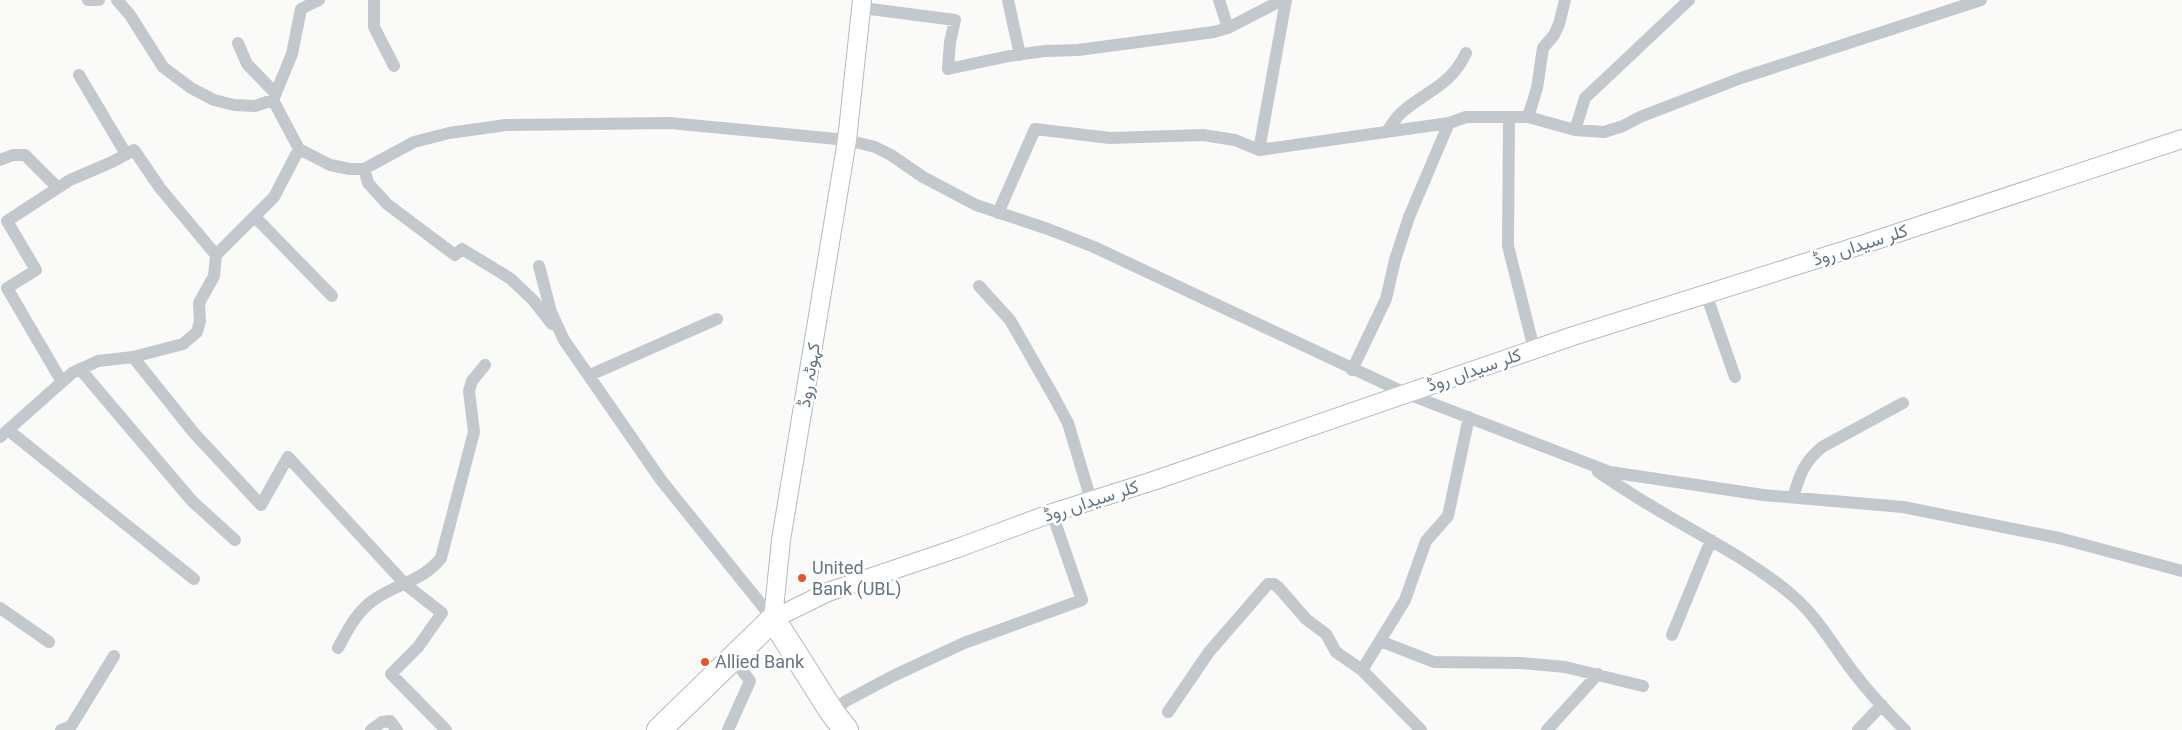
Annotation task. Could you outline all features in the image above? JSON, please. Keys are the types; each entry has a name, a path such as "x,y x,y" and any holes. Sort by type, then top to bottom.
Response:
{"highway":[{"path":"659,730 773,619 839,721"}],"main road":[{"name":"کہوٹہ روڈ","path":"773,619 781,540 847,140 862,4"},
{"name":"کلر سیداں روڈ","path":"773,619 828,592 958,548 1052,513 1153,482 1534,349 2182,139"}],"street":[{"path":"88,0 99,0"},
{"path":"117,0 130,15 163,66 190,88 214,100 234,105 255,106 275,97 292,54 301,9 319,0"},
{"path":"374,0 374,26 394,66"},
{"path":"1008,0 1020,55"},
{"path":"1219,0 1228,28"},
{"path":"862,4 955,20 950,42 948,68 1020,55 1193,36 1228,28 1282,0"},
{"path":"1259,150 1286,0"},
{"path":"1528,117 1537,88 1543,48 1554,36 1566,0 1557,0"},
{"path":"1575,130 1585,98 1690,0"},
{"path":"998,213 1035,129 1110,138 1203,135 1236,140 1259,150 1449,123 1466,117 1528,117 1575,130 1604,132 1741,78 1981,0"},
{"path":"238,43 247,64 275,97 299,149 330,165 350,169 364,169 414,142 449,133 506,124 670,123 847,140 876,147 958,197 1094,247 1405,394 1610,472 1763,495 1903,507 2059,538 2182,571"},
{"path":"1386,132 1400,114 1452,77 1466,53"},
{"path":"79,75 126,154"},
{"path":"1509,117 1508,246 1534,349"},
{"path":"1352,370 1386,299 1395,260 1409,217 1449,123"},
{"path":"194,579 4,433 62,382 80,370 98,361 133,357 183,344 197,332 200,320 198,303 214,276 216,255 274,196 299,149"},
{"path":"62,382 7,288 36,270 7,222 70,180 134,150 160,188 216,255"},
{"path":"1,159 13,154 25,155 58,188"},
{"path":"364,169 368,183 387,204 454,255 462,249 511,279 533,300 590,375 661,480 773,619"},
{"path":"255,217 332,296"},
{"path":"539,266 551,312 564,340"},
{"path":"979,286 1010,320 1068,423 1091,500"},
{"path":"1706,294 1735,376"},
{"path":"590,375 717,319"},
{"path":"133,357 194,433 261,505 288,457 405,584 442,613 418,647 391,674 446,730"},
{"path":"338,648 354,618 363,608 376,598 434,568 441,558 474,432 469,391 472,381 485,365"},
{"path":"80,370 192,501 234,540"},
{"path":"1793,498 1803,467 1810,457 1822,448 1903,403"},
{"path":"1362,670 1405,600 1426,541 1448,516 1469,417"},
{"path":"1577,459 1652,507 1711,540 1765,574 1795,598 1821,625 1844,660 1905,730"},
{"path":"839,721 846,701 893,676 964,643 1082,600 1052,513"},
{"path":"1672,635 1711,540"},
{"path":"1168,712 1209,652 1268,584 1274,584 1306,619 1326,634 1336,652 1362,670 1421,730"},
{"path":"0,608 49,642"},
{"path":"1380,641 1434,662 1522,663 1565,667 1643,686"},
{"path":"60,730 71,726 114,656"},
{"path":"728,730 750,681 732,657"},
{"path":"1547,730 1598,674"},
{"path":"1858,730 1882,705"},
{"path":"371,730 382,722 390,721 397,730"}],"place":[{"name":"United Bank (UBL)","path":"802,578"},
{"name":"Allied Bank","path":"705,662"}]}
